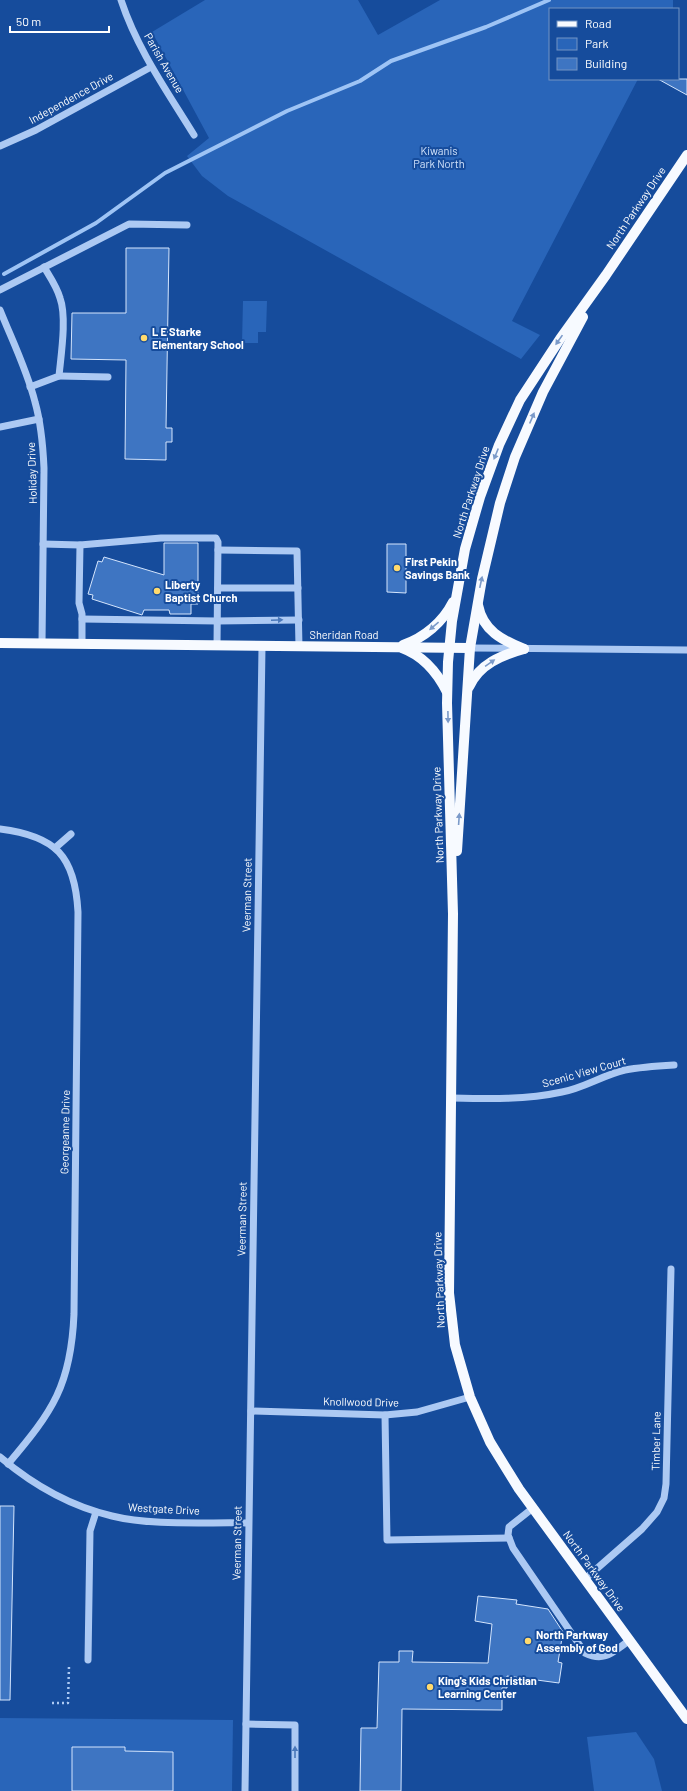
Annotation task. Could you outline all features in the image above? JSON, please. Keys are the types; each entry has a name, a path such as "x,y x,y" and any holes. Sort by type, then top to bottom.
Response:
{"main road":[{"name":"North Parkway Drive","path":"687,154 539,370 520,400 505,432 484,485 472,525 456,595 450,647 448,694 453,914 449,1293 455,1345 470,1397 483,1427 502,1463 533,1508 687,1718"},
{"name":"North Parkway Drive","path":"453,914 470,648 478,600 497,514 515,457 543,392 606,274"},
{"path":"398,647 412,642 436,626 450,608 456,595"},
{"path":"478,600 484,623 491,631 510,643 524,649"},
{"name":"Sheridan Road","path":"0,643 262,647 470,648"},
{"path":"398,647 410,651 433,669 448,694"},
{"path":"467,693 473,679 490,662 506,654 524,649"}],"street":[{"name":"Parish Avenue","path":"121,0 137,40 151,67 194,135"},
{"name":"Independence Drive","path":"0,146 36,130 151,67"},
{"path":"0,290 129,224 187,225"},
{"path":"44,267 57,290 62,308 62,345 59,376"},
{"name":"Holiday Drive","path":"0,310 30,387 39,419 44,468 42,643"},
{"path":"30,387 59,376 108,377"},
{"path":"0,427 39,419"},
{"path":"43,544 80,545 161,538 216,538 218,542 217,646"},
{"path":"80,545 79,602 82,619 82,644"},
{"path":"218,550 297,551 299,647"},
{"path":"218,588 298,588"},
{"path":"82,619 217,622 299,620"},
{"name":"Veerman Street","path":"245,1791 262,647"},
{"name":"Sheridan Road","path":"470,648 687,650"},
{"name":"Georgeanne Drive","path":"0,829 44,839 56,848 64,858 73,876 78,899 73,1332 70,1358 60,1392 43,1421 8,1464"},
{"path":"56,848 71,834"},
{"name":"Scenic View Court","path":"452,1098 509,1099 539,1096 563,1092 625,1070 650,1066 674,1065"},
{"name":"Timber Lane","path":"585,1579 642,1529 657,1512 664,1498 666,1484 671,1269"},
{"name":"Knollwood Drive","path":"251,1411 385,1416 431,1409 470,1397"},
{"path":"385,1416 387,1540 509,1538"},
{"name":"Westgate Drive","path":"0,1457 28,1479 54,1496 96,1512 146,1521 248,1523"},
{"path":"533,1508 508,1527 509,1538 513,1548 585,1653 594,1658 605,1657 630,1640"},
{"path":"88,1660 90,1531 96,1512"},
{"path":"246,1724 295,1725 295,1791"}],"path":[{"path":"52,1702 68,1703 69,1666"}],"green space":[{"name":"Kiwanis Park North","path":"205,0 358,0 378,35 440,0 673,0 673,8 549,8 549,80 637,80 512,321 540,335 521,359 228,196 202,176 187,156 209,138 152,32"},
{"path":"243,301 267,301 266,332 258,332 258,343 242,343"},
{"path":"0,1718 233,1720 232,1791 0,1791"},
{"path":"636,1732 654,1759 662,1791 594,1791 587,1737"}],"building":[{"path":"687,79 687,95 660,80"},
{"path":"126,248 169,248 166,428 172,428 172,442 166,442 166,460 125,459 126,360 71,359 72,313 126,313"},
{"path":"164,543 198,543 198,604 191,604 191,614 170,614 169,610 144,610 142,615 92,599 93,595 88,594 98,561 102,562 104,557 164,575"},
{"path":"387,544 406,544 406,593 387,592"},
{"path":"0,1506 14,1506 10,1700 0,1700"},
{"path":"478,1596 517,1600 516,1604 548,1609 563,1632 558,1662 562,1663 559,1683 507,1676 507,1688 502,1688 502,1710 402,1709 401,1791 360,1791 361,1728 377,1728 379,1662 399,1662 399,1651 413,1651 412,1662 488,1663 492,1624 475,1621"},
{"path":"72,1747 125,1747 125,1751 173,1752 173,1791 72,1791"}],"waterway":[{"path":"4,274 96,223 165,173 287,111 360,81 391,61 486,27 549,0"}],"place":[{"name":"L E Starke Elementary School","path":"144,338"},
{"name":"First Pekin Savings Bank","path":"397,568"},
{"name":"Liberty Baptist Church","path":"157,591"},
{"name":"North Parkway Assembly of God","path":"528,1641"},
{"name":"King's Kids Christian Learning Center","path":"430,1687"}]}
